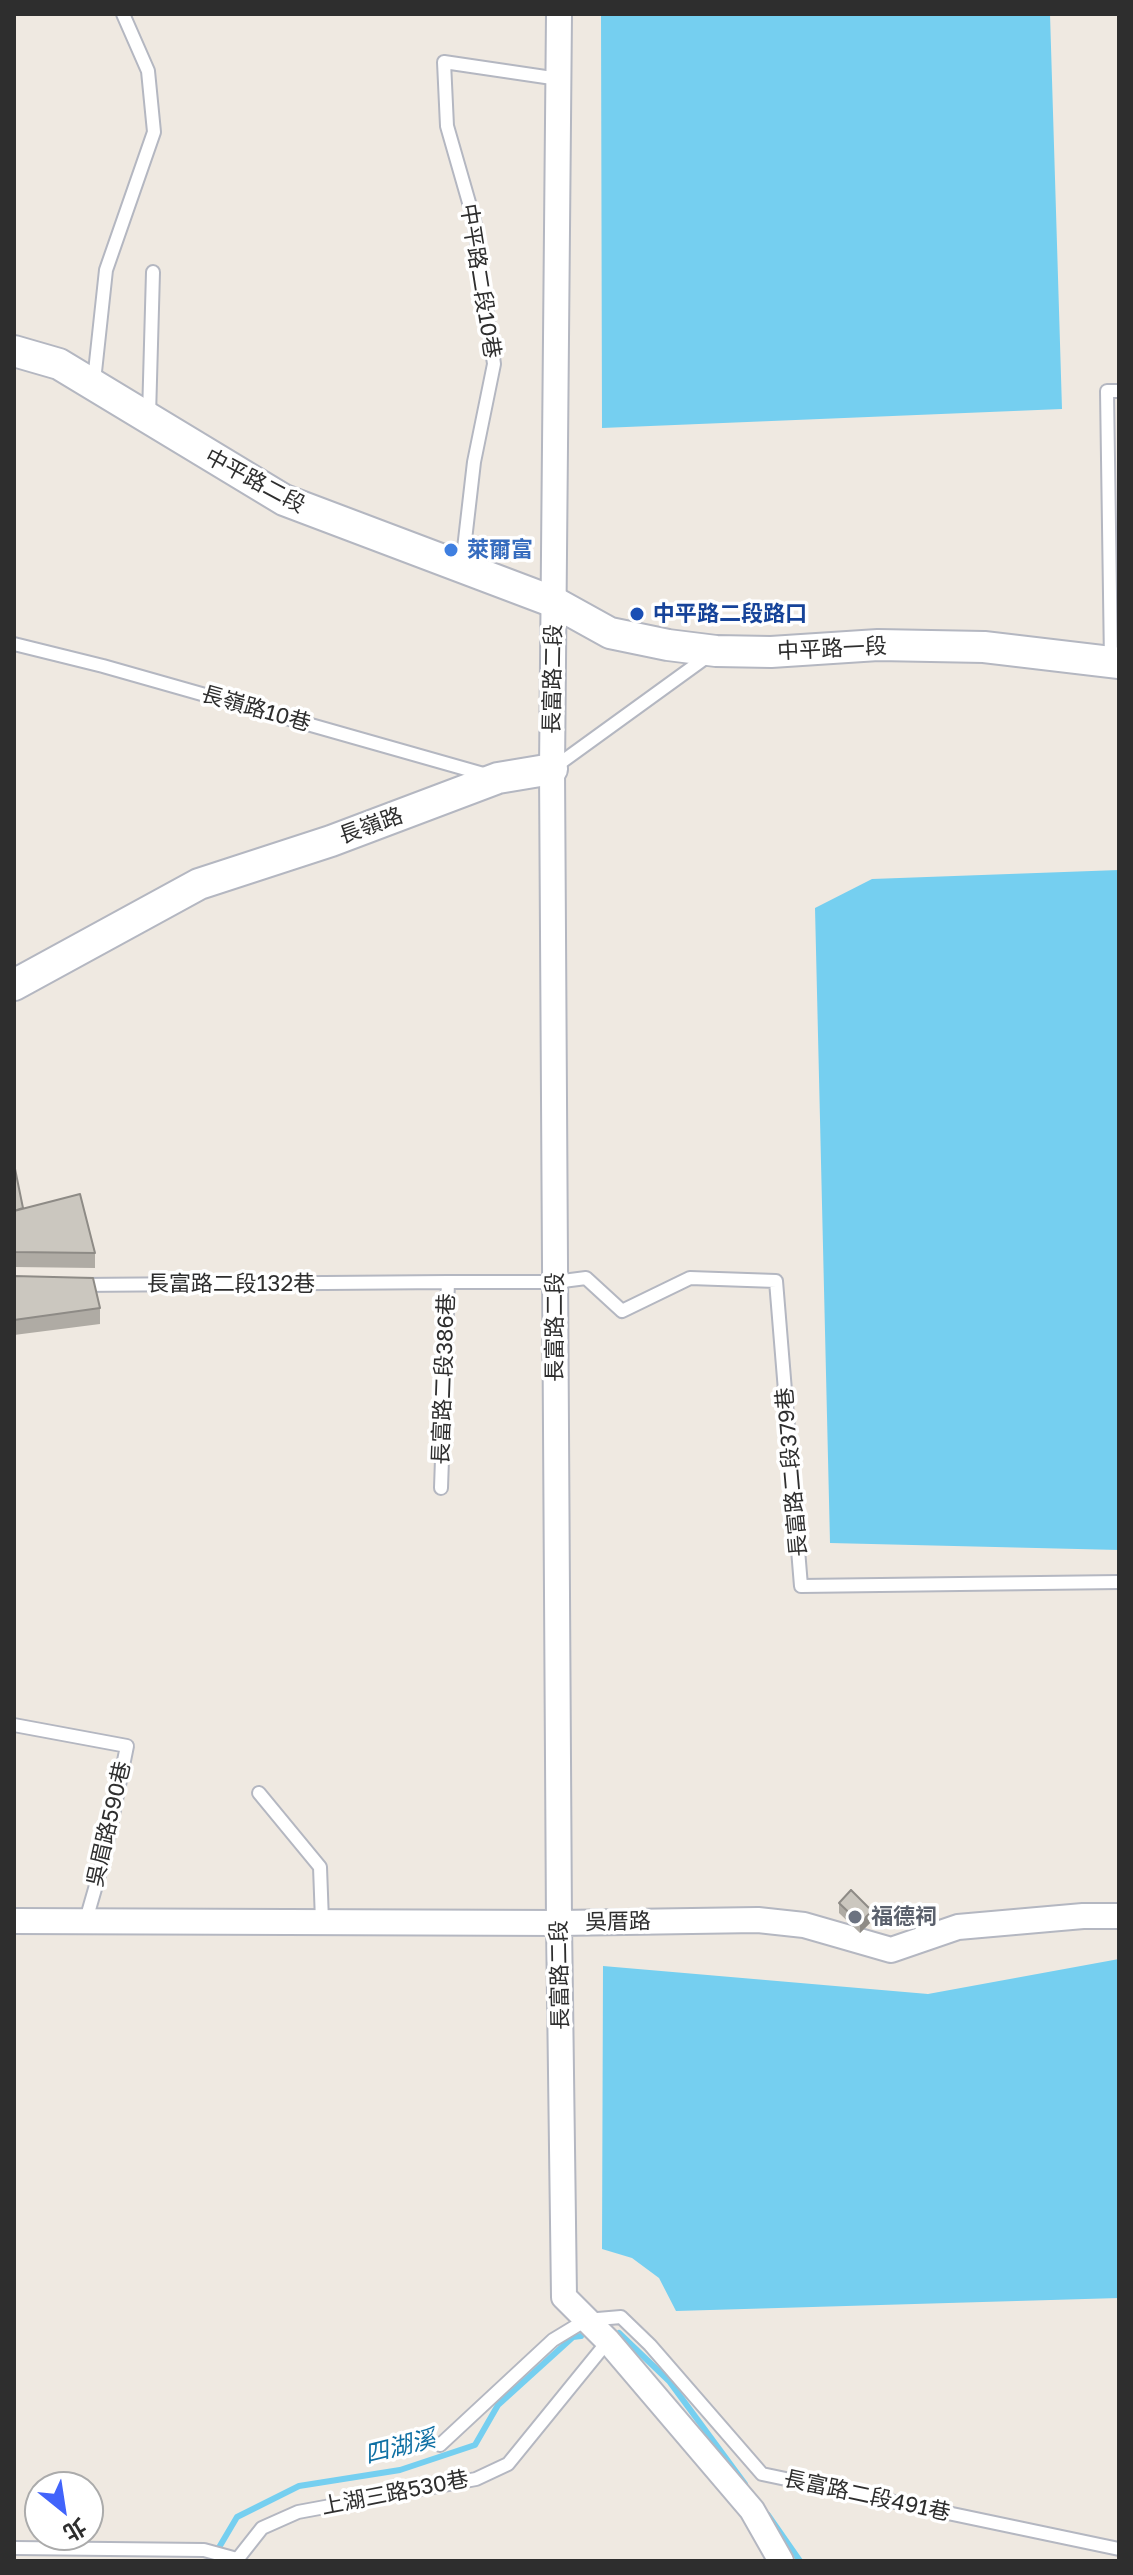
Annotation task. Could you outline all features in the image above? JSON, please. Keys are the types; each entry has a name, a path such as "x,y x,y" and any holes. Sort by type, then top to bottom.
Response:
{"street":[{"name":"長富路二段","path":"559,14 552,769 564,2297 608,2341 752,2510 781,2561"},
{"name":"中平路二段","path":"14,351 59,364 284,500 554,602"},
{"name":"中平路一段","path":"554,602 610,633 716,651 771,652 878,645 984,647 1115,662"},
{"name":"長嶺路","path":"14,985 199,884 331,841 498,778 552,769"},
{"name":"吳厝路","path":"14,1921 559,1923 758,1920 804,1925 891,1950 958,1927 1083,1916 1119,1916"}],"lane":[{"path":"93,384 106,270 154,132 148,71 123,14"},
{"name":"中平路二段10巷","path":"462,568 474,462 494,364 474,220 447,126 444,62 559,79"},
{"path":"149,419 153,272"},
{"path":"1115,662 1107,391 1119,391"},
{"name":"長嶺路10巷","path":"14,644 103,666 498,778"},
{"name":"長嶺路","path":"552,769 716,651"},
{"name":"長富路二段379巷","path":"555,1282 586,1278 622,1311 690,1278 776,1281 801,1586 1119,1582"},
{"name":"長富路二段386巷","path":"441,1488 448,1282 555,1282"},
{"name":"長富路二段132巷","path":"60,1285 448,1282"},
{"name":"吳眉路590巷","path":"14,1725 127,1746 105,1854 86,1920"},
{"path":"259,1793 320,1867 322,1921"},
{"name":"長富路二段491巷","path":"586,2320 621,2317 650,2345 762,2474 1119,2549"},
{"path":"440,2445 553,2340 586,2320"},
{"name":"上湖三路530巷","path":"237,2560 262,2528 298,2512 476,2479 508,2464 608,2341"},
{"path":"14,2548 204,2550 237,2560"}],"water":[{"path":"601,14 1050,14 1062,409 602,428"},
{"path":"1119,870 1119,1550 830,1543 815,908 872,879"},
{"path":"1119,1959 1119,2298 676,2311 659,2278 632,2258 602,2249 603,1966 928,1994"}],"building":[{"path":"14,1164 23,1208 14,1211"},
{"path":"80,1194 95,1253 14,1252 14,1211"},
{"path":"14,1276 93,1278 100,1308 14,1320"},
{"path":"851,1890 872,1911 860,1923 839,1903"}],"waterway":[{"name":"四湖溪","path":"619,2333 669,2381 745,2484"},
{"name":"四湖溪","path":"211,2561 237,2517 299,2486 400,2470 475,2445 498,2405 573,2337 581,2336"},
{"name":"四湖溪","path":"768,2515 800,2561"}],"place":[{"name":"萊爾富","path":"451,550"},
{"name":"中平路二段路口","path":"637,614"},
{"name":"福德祠","path":"855,1917"}]}
